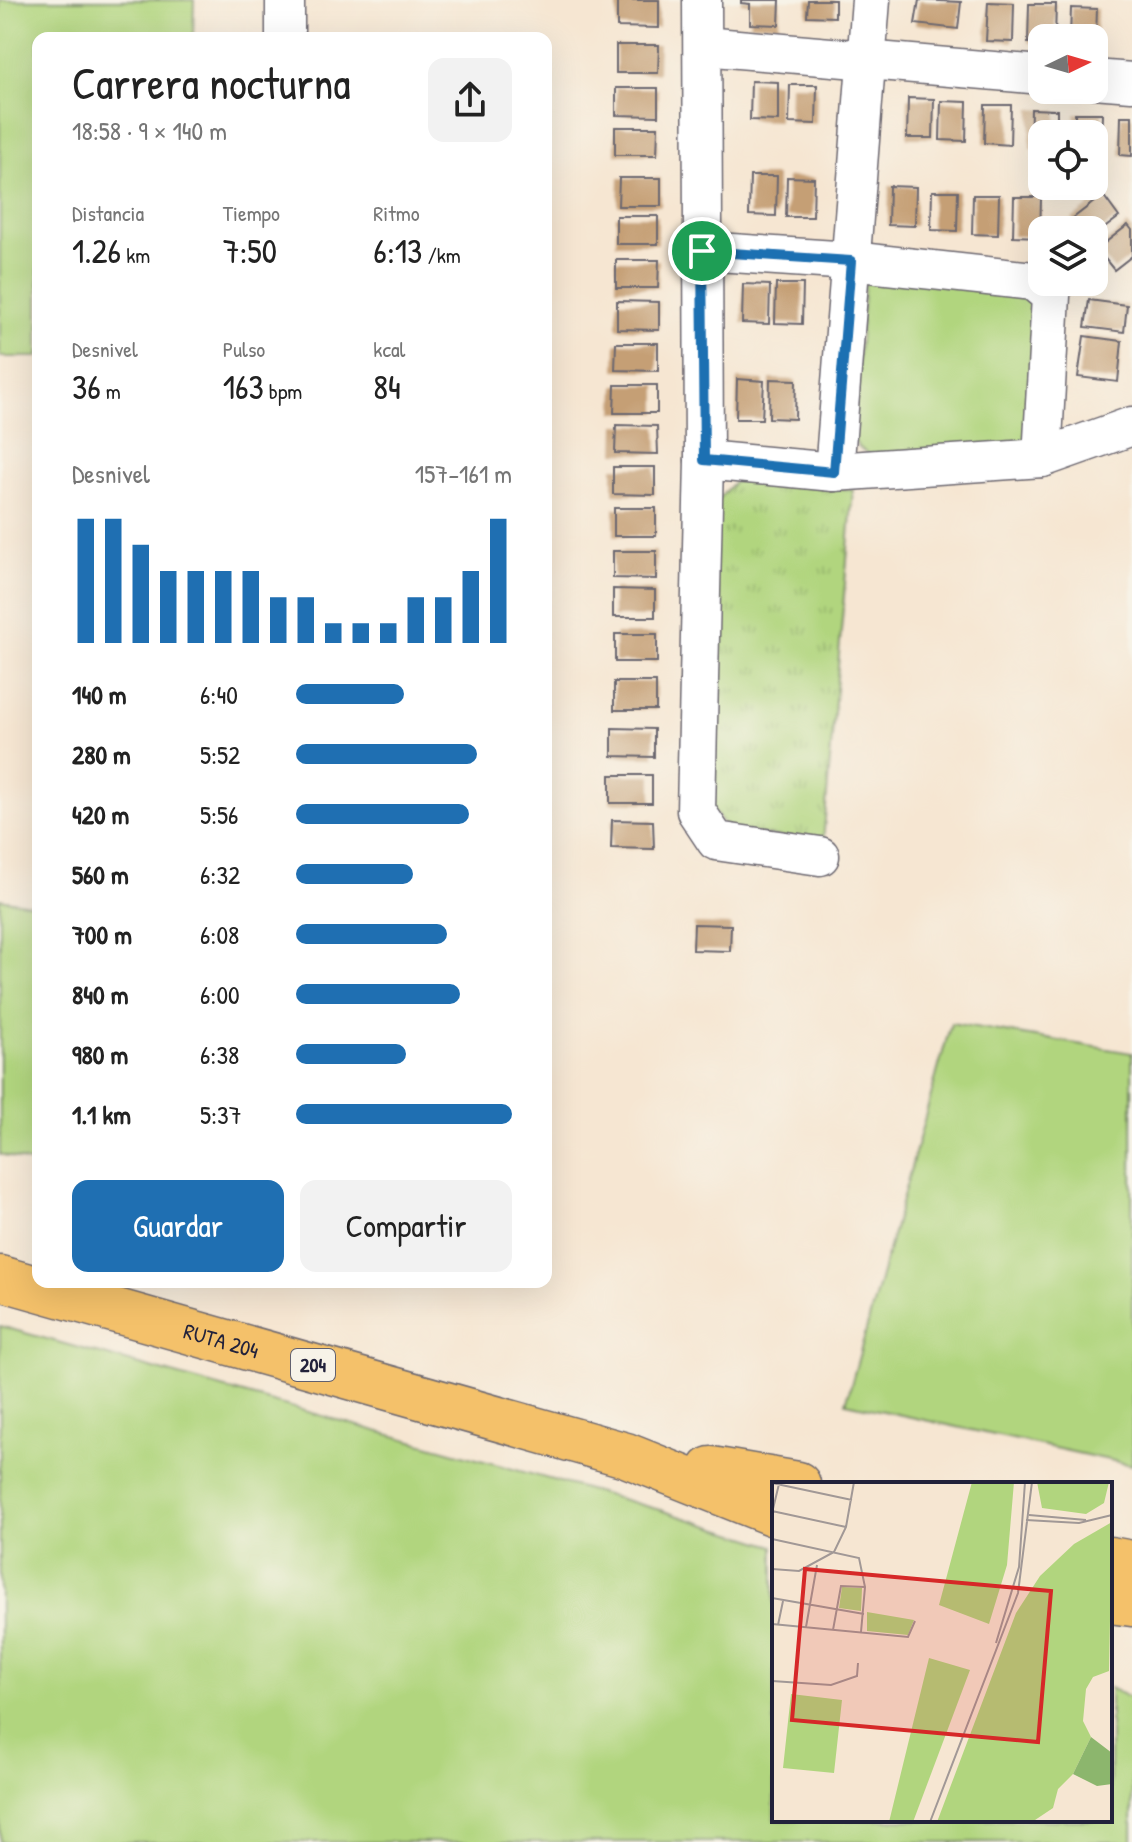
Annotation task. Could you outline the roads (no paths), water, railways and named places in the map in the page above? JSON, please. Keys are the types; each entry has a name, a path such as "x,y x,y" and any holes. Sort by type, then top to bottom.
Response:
{"main road":[{"name":"RUTA 204","path":"0,1278 32,1287"},
{"name":"RUTA 204","path":"35,1288 626,1455 772,1513"},
{"name":"RUTA 204","path":"626,1455 786,1482"},
{"path":"1112,1559 1132,1563"},
{"path":"1112,1601 1132,1604"}],"street":[{"path":"285,0 285,32"},
{"path":"702,0 704,460 696,811 716,841 820,856"},
{"path":"834,472 871,0"},
{"path":"703,46 1028,74"},
{"path":"1108,80 1132,82"},
{"path":"702,251 851,261 1033,281 1051,296 1042,458"},
{"path":"704,460 834,472 1042,458 1132,426"}]}
